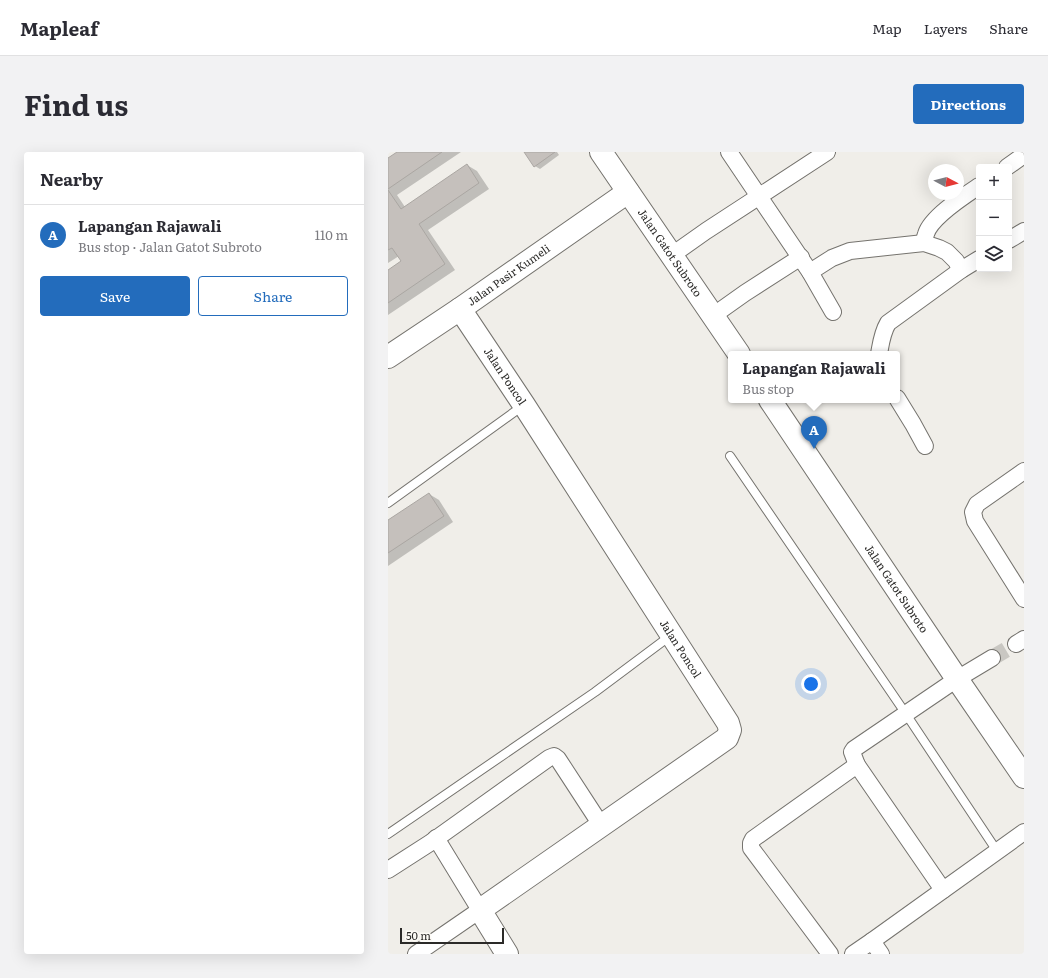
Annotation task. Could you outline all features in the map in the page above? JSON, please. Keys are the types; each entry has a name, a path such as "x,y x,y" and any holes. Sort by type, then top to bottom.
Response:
{"street":[{"name":"Jalan Gatot Subroto","path":"601,152 738,351"},
{"path":"729,152 801,257 833,312"},
{"path":"672,255 827,152"},
{"path":"1011,164 1024,155"},
{"path":"924,243 925,234 938,216 976,188"},
{"name":"Jalan Pasir Kumeli","path":"388,358 628,192"},
{"path":"1012,238 1024,231"},
{"path":"810,272 832,258 850,251 924,243 947,252 956,261 961,270"},
{"path":"714,315 801,257"},
{"path":"879,351 883,330 888,323 976,261"},
{"name":"Jalan Poncol","path":"460,309 524,405 672,635 728,723 730,730 727,738 480,910"},
{"name":"Jalan Gatot Subroto","path":"772,403 1024,777"},
{"path":"900,403 925,446"},
{"path":"1024,472 978,504 974,512 975,520 1024,599"},
{"path":"943,890 857,765 852,752 854,749 957,679 992,658"},
{"path":"388,870 554,756 558,759 601,825"},
{"path":"830,954 751,848 751,843 753,838 857,765"},
{"path":"853,954 877,948 943,890 1024,832"},
{"path":"436,838 507,954"},
{"path":"416,954 480,910"}],"lane":[{"path":"388,503 524,405"},
{"path":"730,456 906,714 997,851"},
{"path":"388,834 595,692 672,635"}],"building":[{"path":"397,152 442,152 388,189 388,158"},
{"path":"524,152 555,152 534,167"},
{"path":"467,164 479,183 419,224 445,264 388,303 388,270 401,261 392,248 388,250 388,190 401,209"},
{"path":"429,493 444,516 388,553 388,520"}],"tunnel":[{"path":"992,658 1016,644"}],"place":[{"name":"Lapangan Rajawali","path":"814,449"}]}
